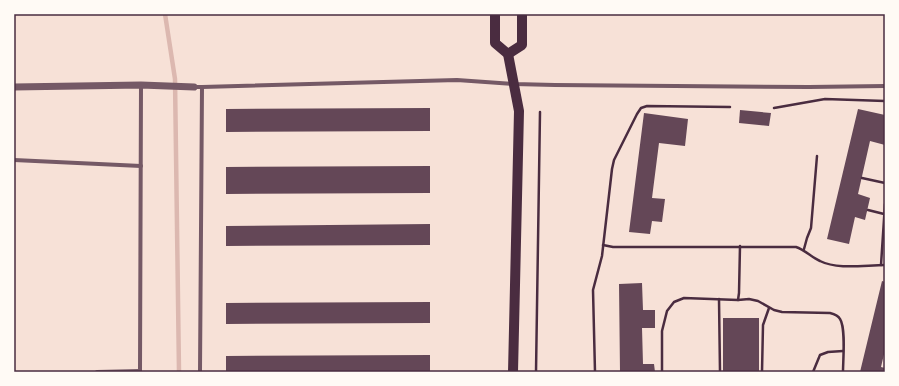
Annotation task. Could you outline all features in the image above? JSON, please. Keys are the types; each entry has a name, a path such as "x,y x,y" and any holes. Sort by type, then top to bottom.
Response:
{"main road":[{"path":"495,14 495,44 508,54 519,111 513,372"},
{"path":"508,54 522,46 522,14"}],"street":[{"path":"14,87 144,85 198,87 457,80 514,84 809,87 885,86"},
{"path":"97,372 140,371 141,166 144,85"},
{"path":"198,87 200,372"},
{"path":"14,160 141,166"}],"path":[{"path":"774,108 825,99 885,101"},
{"path":"595,372 593,290 602,256 614,160 634,120 641,108 647,106 730,107"},
{"path":"536,372 540,112"},
{"path":"804,250 806,238 811,228 817,156"},
{"path":"862,178 885,183"},
{"path":"603,245 613,247 796,246 820,261 837,266 883,265 885,204"},
{"path":"868,210 884,214"},
{"path":"738,300 740,246"},
{"path":"662,372 662,331 666,311 674,302 684,298 749,299 758,301 770,308 782,312 830,313 836,315 840,319 843,327 843,372"},
{"path":"719,299 720,372"},
{"path":"762,372 763,325 770,308"},
{"path":"813,372 820,356 828,352 843,351"}],"building":[{"path":"430,108 430,131 226,132 226,109"},
{"path":"858,109 885,115 885,145 870,141 858,194 870,198 865,220 855,217 849,244 827,239"},
{"path":"740,110 771,113 769,126 739,123"},
{"path":"644,113 688,119 685,146 659,143 652,198 665,199 662,222 652,221 650,234 629,232"},
{"path":"430,166 430,193 226,194 226,167"},
{"path":"430,224 430,245 226,246 226,226"},
{"path":"882,281 885,282 885,350 881,367 885,368 885,372 860,372"},
{"path":"642,283 643,310 655,310 655,328 642,328 643,364 654,364 655,372 620,372 619,284"},
{"path":"430,302 430,323 226,324 226,303"},
{"path":"723,318 759,318 759,372 723,372"},
{"path":"430,355 430,372 226,372 226,356"}],"waterway":[{"path":"165,14 175,79 179,372"}]}
